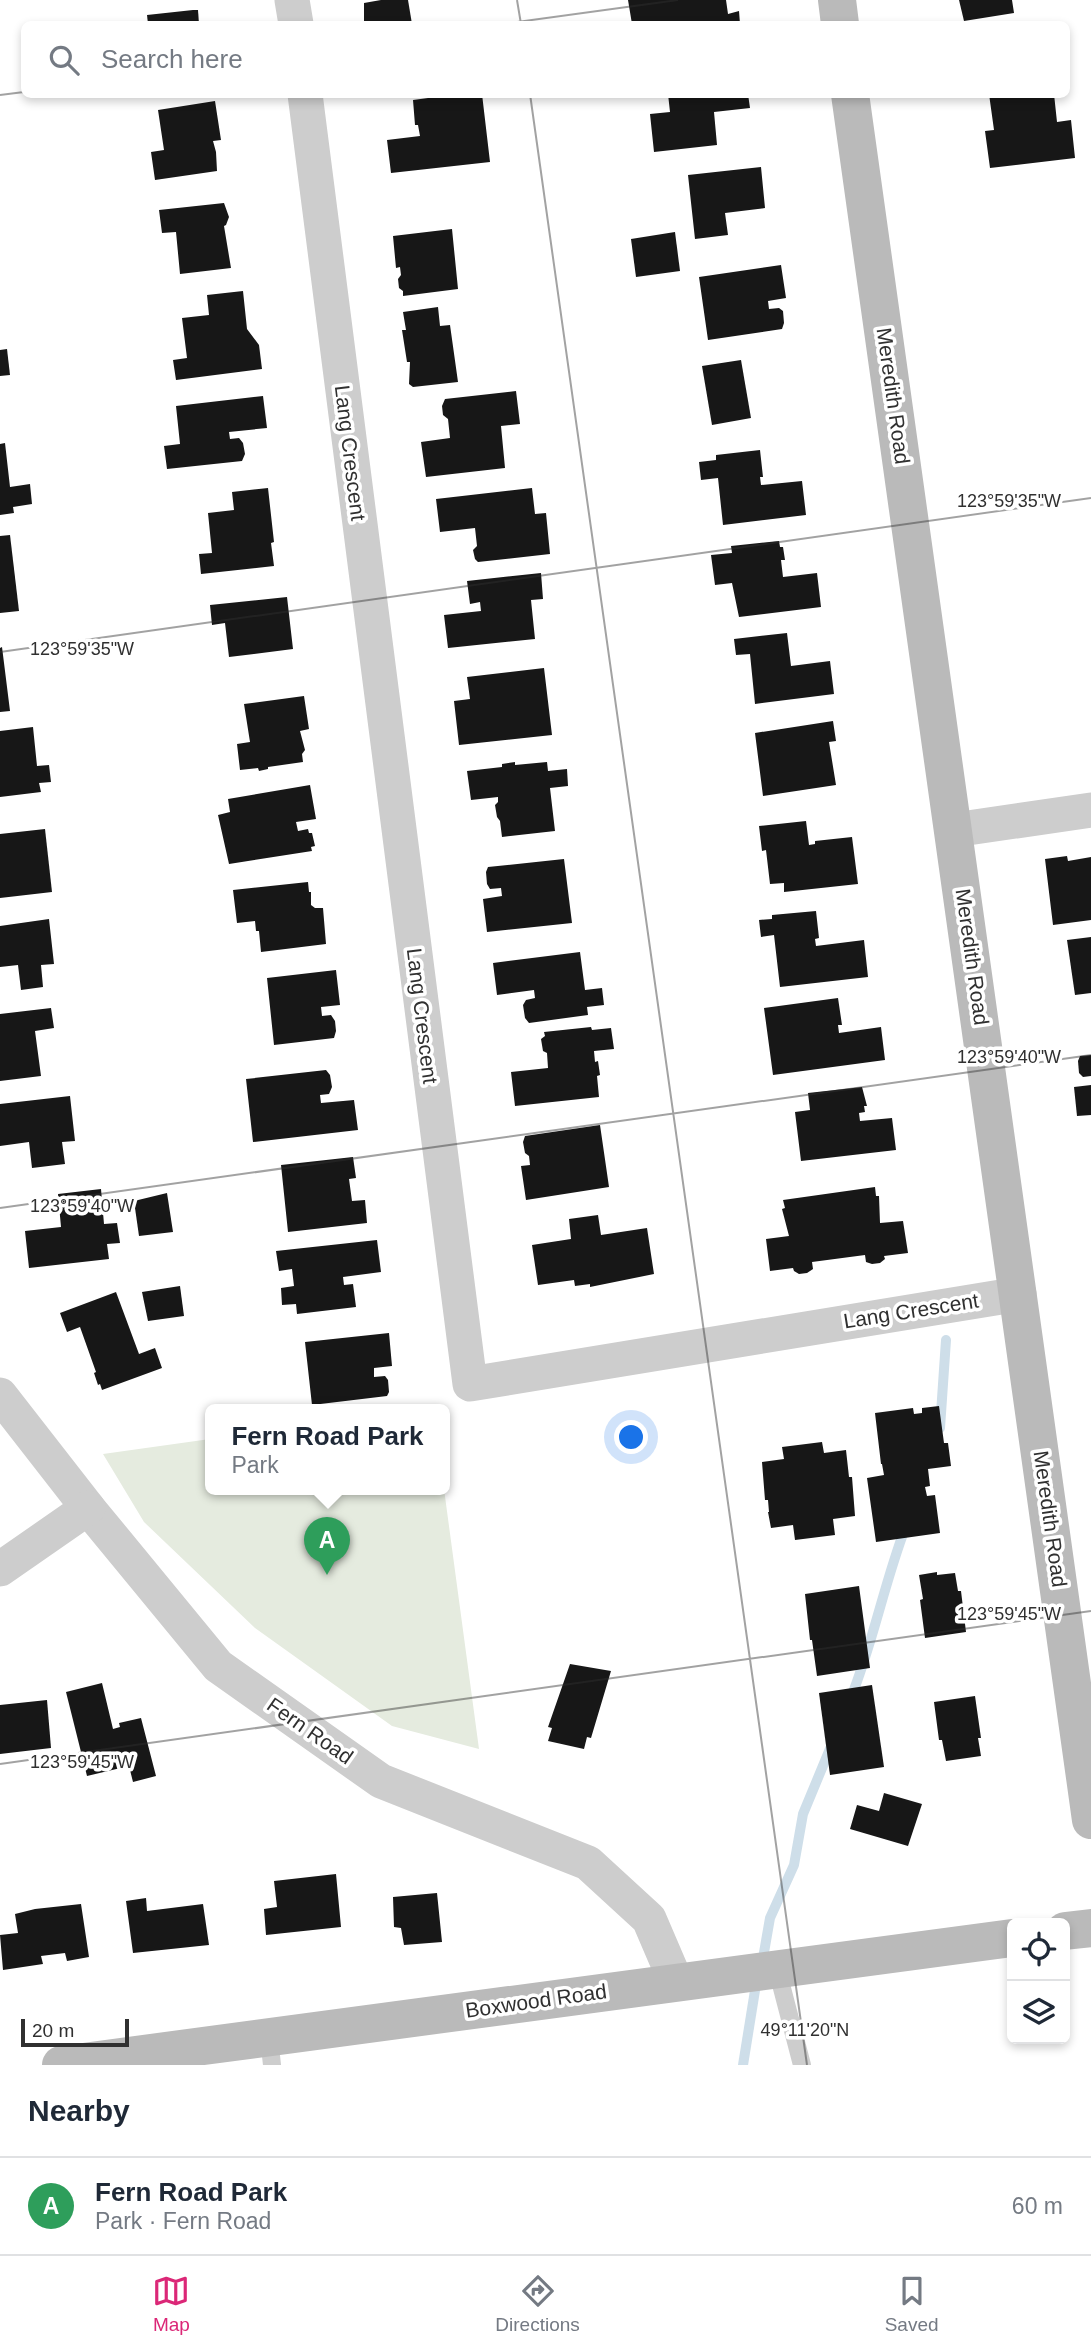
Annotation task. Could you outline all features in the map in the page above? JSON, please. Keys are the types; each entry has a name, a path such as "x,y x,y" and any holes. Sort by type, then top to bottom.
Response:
{"street":[{"path":"292,0 296,21"},
{"path":"837,0 840,21"},
{"name":"Lang Crescent","path":"305,98 470,1384 1019,1294"},
{"name":"Meredith Road","path":"851,98 1091,1820"},
{"path":"954,830 1091,810"},
{"name":"Fern Road","path":"0,1395 218,1666 381,1781 588,1863 649,1919 676,1982"},
{"path":"0,1569 89,1508"},
{"path":"1070,1930 1091,1928"},
{"name":"Boxwood Road","path":"61,2065 271,2051 676,1982 1007,1939"}],"lane":[{"path":"777,1969 802,2065"}],"shaded area":[{"path":"205,1440 205,1495 445,1495 479,1749 392,1726 255,1628 144,1522 103,1454"}],"building":[{"path":"408,0 412,21 364,21 364,3"},
{"path":"628,0 726,0 728,14 739,11 740,21 632,21"},
{"path":"959,0 1012,0 1014,13 964,21"},
{"path":"198,10 199,21 148,21 147,15"},
{"path":"482,98 490,162 391,173 387,140 420,136 418,125 415,125 413,100"},
{"path":"668,98 749,98 750,108 714,112 717,145 654,152 650,114 670,112"},
{"path":"990,98 1054,98 1057,122 1071,120 1075,158 990,168 985,131 994,130"},
{"path":"215,101 221,140 213,141 217,171 155,180 151,152 164,150 158,110"},
{"path":"761,167 765,208 725,213 728,235 695,239 688,175"},
{"path":"224,203 229,217 224,226 231,268 180,274 176,232 162,233 159,210"},
{"path":"452,229 458,289 403,296 403,291 399,288 398,279 401,275 400,267 396,268 393,236"},
{"path":"675,232 680,271 636,277 631,239"},
{"path":"781,265 786,298 768,301 769,309 779,308 783,311 782,329 708,340 699,277"},
{"path":"243,291 247,329 259,345 262,369 176,380 173,360 187,358 182,318 209,315 207,295"},
{"path":"438,307 440,326 450,325 458,382 413,387 409,384 410,362 407,362 402,330 406,330 403,312"},
{"path":"7,349 10,375 0,376 0,350"},
{"path":"741,360 751,418 712,425 702,366"},
{"path":"516,391 520,424 501,426 505,468 426,477 421,442 450,438 448,419 443,415 442,406 445,399"},
{"path":"263,396 267,428 229,432 230,439 239,438 243,443 245,454 242,461 167,469 164,446 180,444 176,406"},
{"path":"5,443 10,487 30,484 32,504 13,507 14,513 0,515 0,444"},
{"path":"760,450 763,477 760,477 761,485 802,481 806,515 723,525 718,478 701,480 699,462 716,460 716,455"},
{"path":"268,488 274,566 201,574 199,554 212,553 208,513 234,510 232,492"},
{"path":"532,488 535,514 546,513 550,554 478,562 473,550 477,546 475,528 440,532 436,499"},
{"path":"10,535 19,611 0,613 0,536"},
{"path":"779,541 785,560 781,560 783,577 817,573 821,607 739,617 732,583 715,585 711,555 732,553 731,546"},
{"path":"541,573 543,599 531,600 535,639 448,648 444,615 481,611 480,602 470,604 467,581"},
{"path":"287,597 293,649 229,657 225,623 212,625 210,605"},
{"path":"787,633 791,666 830,661 834,694 755,704 750,654 736,655 734,639"},
{"path":"2,647 10,711 0,712 0,648"},
{"path":"544,668 552,735 459,745 454,701 470,699 467,677"},
{"path":"304,696 309,729 300,731 305,750 302,754 303,762 268,767 259,771 258,768 240,770 237,744 250,742 244,704"},
{"path":"833,721 836,741 829,742 836,785 763,796 755,733"},
{"path":"33,727 37,766 49,765 51,782 39,783 41,792 0,797 0,731"},
{"path":"515,762 515,765 547,762 548,771 567,769 568,786 550,788 555,831 502,837 495,805 498,797 471,800 467,771 502,767 502,764"},
{"path":"310,785 316,819 296,822 298,831 308,829 309,833 312,833 315,846 311,847 312,851 229,864 218,815 230,812 228,799"},
{"path":"806,821 809,845 815,844 815,841 852,837 858,884 784,892 784,883 770,884 766,850 762,851 759,826"},
{"path":"45,829 52,892 0,898 0,834"},
{"path":"1067,856 1068,861 1091,857 1091,920 1053,925 1045,859"},
{"path":"564,859 572,923 487,932 483,899 502,896 501,888 490,889 487,884 488,867"},
{"path":"308,882 311,905 323,908 326,944 261,952 255,921 237,923 233,890"},
{"path":"816,911 819,938 815,939 816,946 864,940 868,977 780,987 774,935 761,937 759,920 772,919 772,915"},
{"path":"49,919 54,964 41,965 43,987 21,990 18,965 0,967 0,926"},
{"path":"1091,937 1091,993 1075,995 1067,940"},
{"path":"580,952 585,990 602,988 604,1005 587,1007 588,1015 529,1023 525,1018 523,1005 526,1000 535,998 534,990 497,995 493,963"},
{"path":"336,970 340,1005 321,1007 322,1016 331,1015 335,1021 334,1038 274,1045 267,978"},
{"path":"838,998 842,1025 838,1025 839,1033 881,1027 885,1060 773,1075 764,1008"},
{"path":"51,1008 54,1028 35,1031 41,1076 0,1081 0,1014"},
{"path":"591,1027 592,1030 611,1028 614,1049 594,1051 600,1075 597,1076 599,1097 515,1106 511,1072 548,1068 547,1053 543,1051 541,1039 545,1036 544,1032"},
{"path":"1091,1055 1091,1076 1083,1077 1079,1073 1078,1061 1080,1056"},
{"path":"326,1070 330,1075 332,1087 329,1094 320,1095 321,1103 354,1100 358,1130 253,1142 246,1079"},
{"path":"1091,1085 1091,1115 1077,1116 1074,1087"},
{"path":"862,1087 867,1106 864,1106 865,1112 859,1113 860,1121 892,1118 896,1150 801,1161 795,1112 810,1110 808,1093"},
{"path":"70,1096 75,1141 62,1142 65,1164 32,1168 29,1142 0,1146 0,1104"},
{"path":"600,1125 609,1187 526,1200 521,1166 530,1165 523,1142 525,1136"},
{"path":"353,1157 356,1178 349,1179 352,1201 365,1200 367,1223 288,1232 281,1165"},
{"path":"875,1187 876,1196 879,1196 880,1223 903,1221 908,1253 884,1256 885,1259 880,1263 872,1264 866,1262 865,1255 812,1262 813,1269 807,1273 799,1274 793,1268 770,1271 766,1239 789,1236 782,1209 785,1208 783,1200"},
{"path":"101,1189 104,1224 117,1223 120,1243 107,1244 109,1259 29,1268 25,1231 61,1227 58,1194"},
{"path":"167,1193 173,1232 139,1236 134,1201"},
{"path":"598,1215 601,1235 647,1228 654,1274 590,1287 590,1284 575,1286 574,1280 538,1285 532,1245 571,1239 569,1219"},
{"path":"377,1240 381,1272 343,1277 344,1285 353,1284 356,1307 297,1314 296,1304 282,1305 281,1288 294,1286 292,1269 279,1271 276,1251"},
{"path":"180,1286 184,1316 148,1321 142,1292"},
{"path":"116,1292 139,1354 155,1348 162,1368 102,1390 100,1384 98,1385 80,1327 67,1332 60,1313"},
{"path":"389,1333 392,1366 374,1368 374,1377 385,1376 388,1380 387,1396 312,1404 305,1342"},
{"path":"939,1406 944,1443 948,1443 951,1466 928,1469 930,1486 925,1487 927,1496 935,1495 940,1533 876,1542 867,1478 884,1475 875,1413 913,1408 914,1414 922,1413 922,1408"},
{"path":"822,1442 824,1453 846,1450 849,1477 852,1477 855,1516 833,1519 835,1535 795,1540 793,1525 771,1528 768,1500 765,1500 762,1462 784,1459 782,1447"},
{"path":"937,1572 937,1575 955,1573 958,1591 961,1591 966,1632 925,1638 919,1575"},
{"path":"859,1586 870,1668 817,1676 805,1594"},
{"path":"570,1664 611,1671 591,1738 587,1737 584,1749 548,1741 552,1728 548,1727"},
{"path":"102,1683 113,1729 120,1727 119,1723 141,1718 156,1776 133,1782 129,1766 87,1776 66,1692"},
{"path":"872,1685 884,1767 830,1775 819,1693"},
{"path":"975,1696 981,1756 946,1761 942,1740 939,1740 934,1702"},
{"path":"47,1700 51,1748 0,1754 0,1705"},
{"path":"884,1793 922,1804 908,1846 850,1829 857,1805 879,1811"},
{"path":"336,1874 341,1927 266,1935 264,1909 277,1907 274,1881"},
{"path":"437,1893 442,1942 404,1945 401,1928 394,1927 393,1897"},
{"path":"146,1898 147,1911 203,1904 209,1945 133,1953 126,1901"},
{"path":"81,1904 89,1957 67,1961 65,1953 41,1956 43,1964 3,1970 0,1935 18,1933 15,1914"}],"waterway":[{"path":"940,1428 946,1340"},
{"path":"850,1700 906,1526"},
{"path":"762,1964 770,1918 794,1865 803,1814 832,1744"},
{"path":"743,2065 757,1978"}],"place":[{"name":"Fern Road Park","path":"327,1575"}]}
